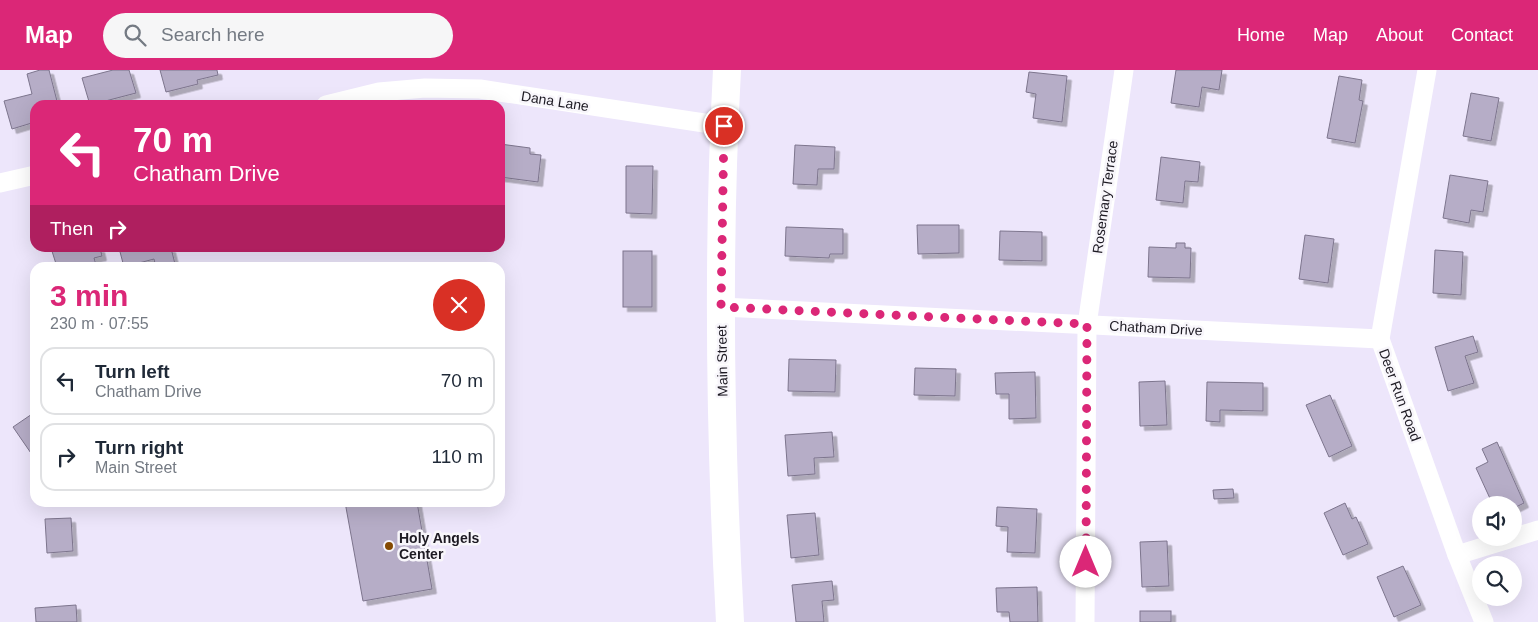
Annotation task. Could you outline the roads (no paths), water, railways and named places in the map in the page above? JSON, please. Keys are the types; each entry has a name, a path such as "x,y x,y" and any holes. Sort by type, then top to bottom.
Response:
{"main road":[{"name":"Main Street","path":"727,70 724,126 721,307 723,436 730,622"}],"street":[{"name":"Rosemary Terrace","path":"1085,622 1087,324 1124,70"},
{"name":"Deer Run Road","path":"1427,70 1380,339 1457,555 1484,622"},
{"name":"Dana Lane","path":"346,100 379,92 415,88 480,89 724,126"},
{"path":"0,183 30,176"},
{"name":"Chatham Drive","path":"721,307 1380,339"},
{"path":"1457,555 1538,530"}],"place":[{"name":"Holy Angels Center","path":"389,546"}]}
